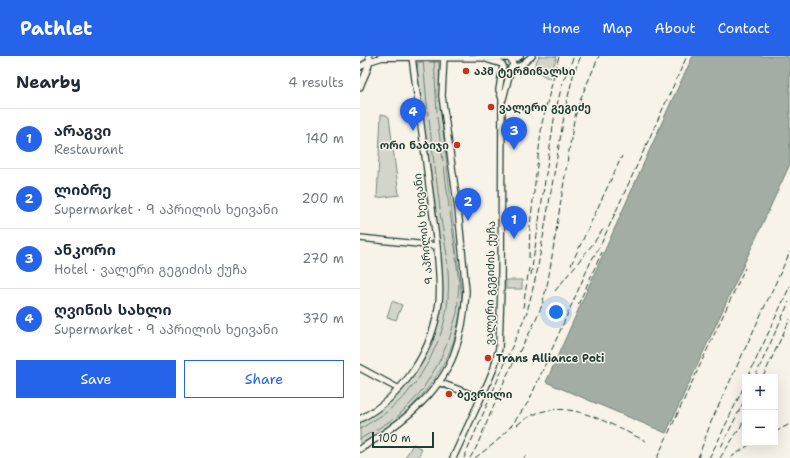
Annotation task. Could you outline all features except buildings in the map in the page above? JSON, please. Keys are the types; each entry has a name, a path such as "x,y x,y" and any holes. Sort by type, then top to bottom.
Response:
{"street":[{"path":"360,67 369,58 383,57 484,59 494,57 517,58 520,56"},
{"path":"484,59 503,65 506,68 520,66 532,56"},
{"name":"9 აპრილის ხეივანი","path":"360,419 377,409 399,389 418,364 432,336 439,301 437,246 414,57"},
{"path":"360,449 388,432 423,399 438,382 448,366 456,346 466,291 458,209 442,96 442,57"},
{"path":"360,86 369,58"},
{"path":"503,65 503,61 508,58"},
{"path":"508,58 513,63 511,67"},
{"name":"ვალერი გეგიძის ქუჩა","path":"453,458 494,368 499,348 501,288 502,99 500,90 503,65"},
{"name":"ვალერი გეგიძის ქუჩა","path":"502,99 511,67"},
{"path":"360,238 437,246"},
{"path":"360,368 399,389"},
{"path":"438,382 481,398"}],"shaded area":[{"path":"539,56 557,56 549,79 533,69"},
{"path":"693,56 788,56 790,66 790,164 666,433 546,382"},
{"path":"418,62 439,63 440,104 462,300 460,316 448,356 442,368 425,391 398,421 360,446 360,422 392,398 414,375 423,361 430,345 440,313 441,290 431,186 417,68"},
{"path":"381,114 389,117 399,195 377,198"},
{"path":"506,280 522,280 522,289 506,289"},
{"path":"392,301 402,305 396,320 387,317"},
{"path":"413,444 422,449 418,458 405,458"}],"waterway":[{"path":"434,59 437,112"},
{"path":"423,60 428,115"},
{"path":"437,117 443,161"},
{"path":"429,119 434,163"},
{"path":"444,166 449,207"},
{"path":"435,167 440,209"},
{"path":"450,212 456,254"},
{"path":"440,213 447,255"},
{"path":"456,258 459,283 458,297"},
{"path":"440,336 448,298 447,259"},
{"path":"449,340 457,313 458,301"},
{"path":"418,379 429,361 438,341"},
{"path":"424,387 438,364 447,344"},
{"path":"390,409 405,396 416,382"},
{"path":"397,417 423,389"},
{"path":"360,429 387,412"},
{"path":"376,430 393,419"},
{"path":"360,439 372,432"}],"railway":[{"path":"529,258 530,226 542,123 559,56"},
{"path":"531,275 555,113 563,81 574,56"},
{"path":"464,458 527,312 537,272 566,105 574,72 581,56"},
{"path":"470,458 476,448 506,377 532,328 542,305 548,281 574,120 580,100 599,56"},
{"path":"475,458 496,442 512,425 529,401 591,261 601,244 687,56"},
{"path":"571,265 622,156"},
{"path":"555,291 604,228"},
{"path":"578,305 602,252"},
{"path":"698,458 711,422 790,252"},
{"path":"523,308 529,268"},
{"path":"657,458 745,268"},
{"path":"749,374 790,286"},
{"path":"756,374 789,302"},
{"path":"764,374 790,319"},
{"path":"709,458 742,390"},
{"path":"721,447 742,405"},
{"path":"517,425 533,415 549,410 565,410 598,418 646,441"},
{"path":"720,458 742,424"},
{"path":"778,430 790,424"},
{"path":"730,458 748,446"}],"place":[{"name":"აპმ ტერმინალსი","path":"466,71"},
{"name":"ვალერი გეგიძე","path":"491,107"},
{"name":"ღვინის სახლი","path":"413,131"},
{"name":"ორი ნაბიჯი","path":"457,145"},
{"name":"ანკორი","path":"514,150"},
{"name":"ლიბრე","path":"468,221"},
{"name":"არაგვი","path":"514,239"},
{"name":"Trans Alliance Poti","path":"488,358"},
{"name":"ბევრილი","path":"449,394"}]}
